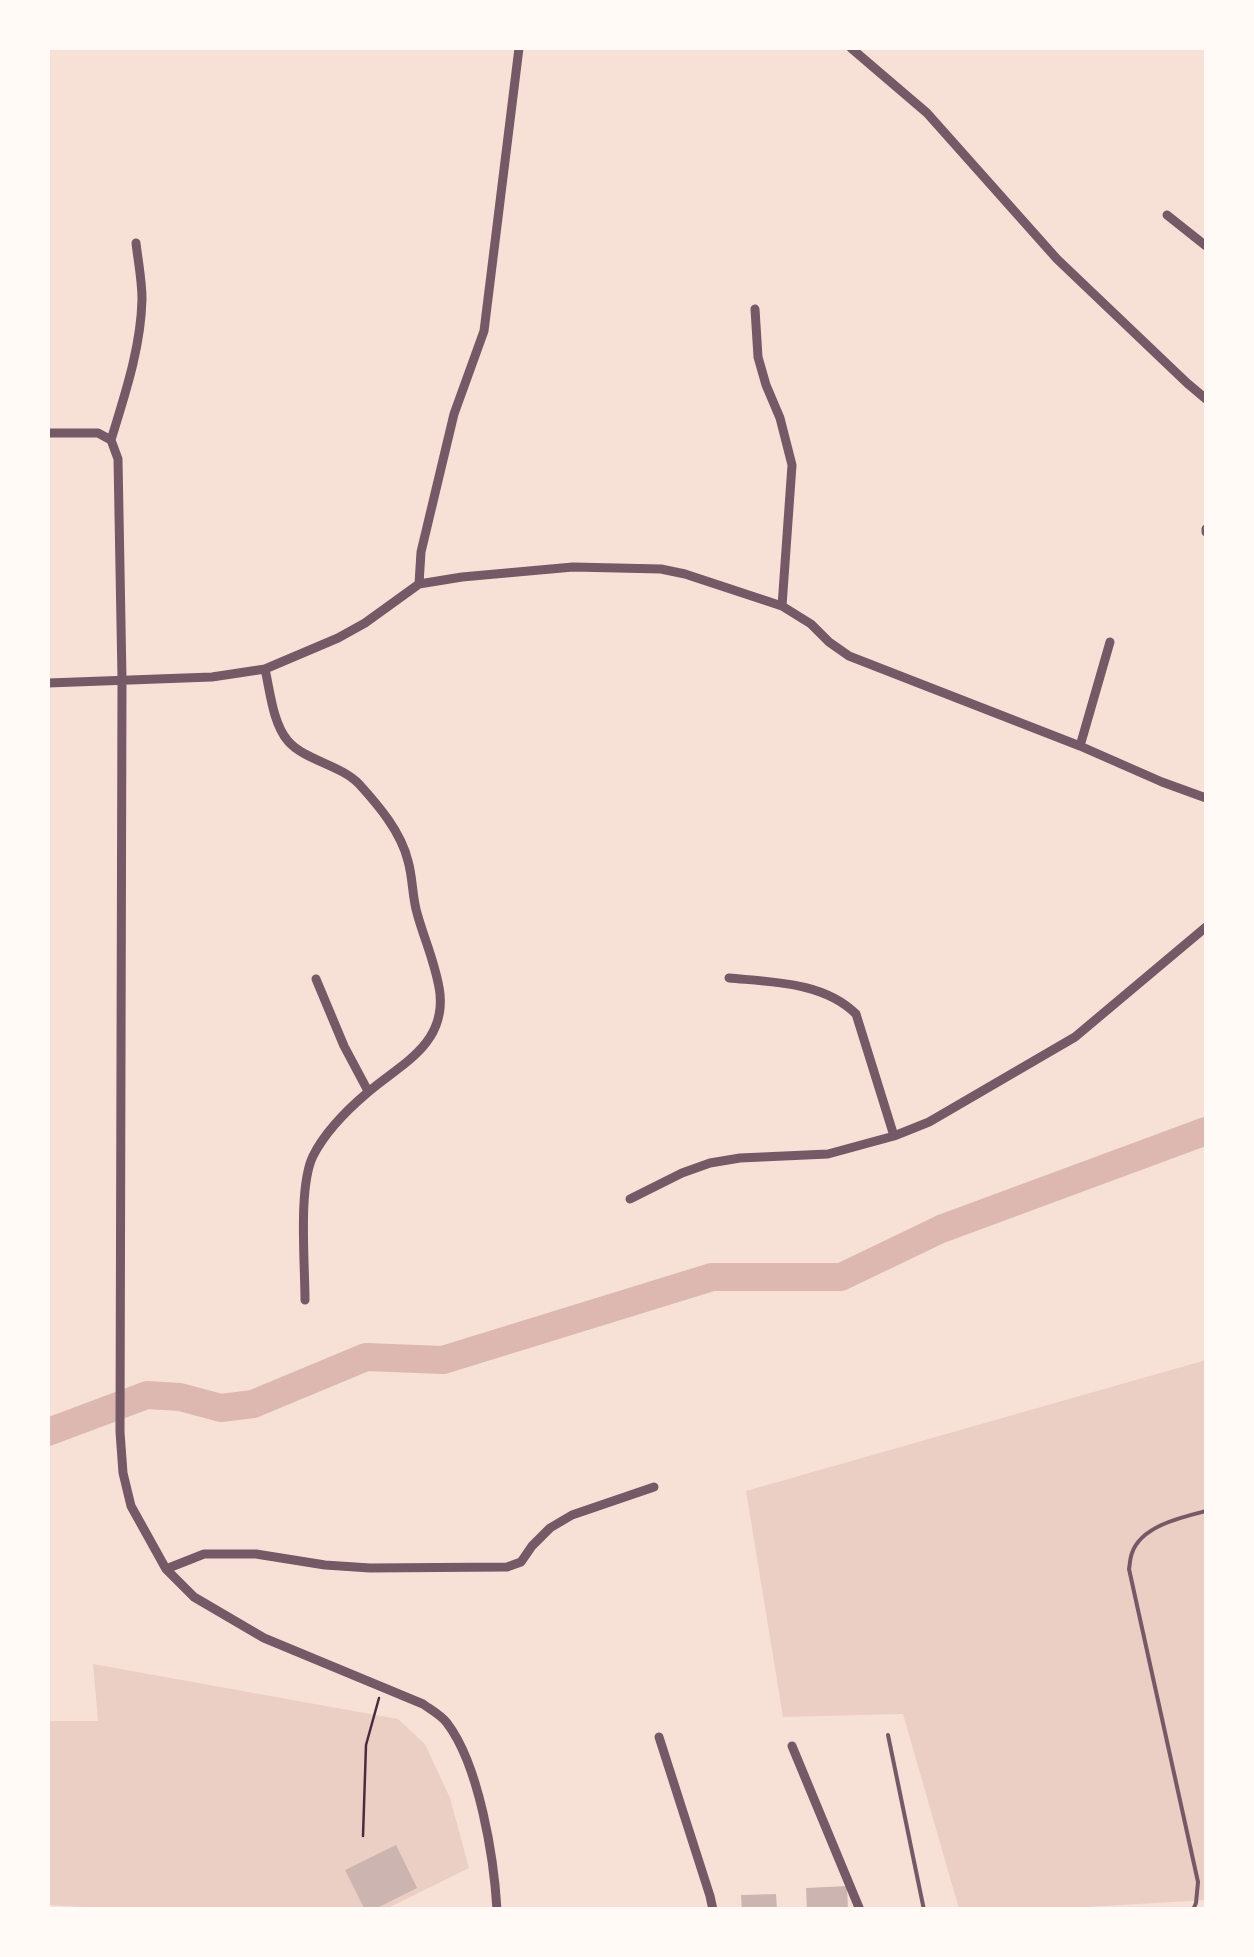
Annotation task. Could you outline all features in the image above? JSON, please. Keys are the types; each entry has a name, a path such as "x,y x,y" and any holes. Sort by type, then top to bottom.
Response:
{"street":[{"path":"419,584 422,552 454,414 484,331 518,48"},
{"path":"851,48 927,113 1057,258 1206,398"},
{"path":"1167,215 1206,246"},
{"path":"136,242 142,296 140,332 111,440 119,471 122,680 123,1473 131,1506 166,1568 194,1597 264,1638 422,1704 444,1719 469,1766 496,1884 497,1910"},
{"path":"755,310 758,357 792,465 782,606"},
{"path":"48,432 98,433 111,440"},
{"path":"48,684 212,677 265,670 365,623 419,584 573,567 661,568 782,606 812,624 849,656 1206,798"},
{"path":"1080,746 1110,642"},
{"path":"265,670 288,742 350,776 397,834 409,862 415,907 440,994 434,1030 413,1058 368,1092 332,1128 314,1156 305,1179 305,1300"},
{"path":"630,1199 710,1163 828,1154 928,1122 1075,1037 1206,926"},
{"path":"729,978 796,985 842,1000 856,1014 894,1136"},
{"path":"316,980 368,1092"},
{"path":"166,1568 204,1554 256,1554 370,1568 507,1567 521,1562 550,1528 572,1515 654,1487"},
{"path":"659,1736 713,1910"},
{"path":"792,1746 860,1910"}],"lane":[{"path":"1192,1910 1198,1882 1129,1569 1132,1549 1150,1532 1176,1519 1206,1511"},
{"path":"888,1736 924,1910"}],"path":[{"path":"363,1836 366,1745 382,1687"}],"shaded area":[{"path":"1206,1360 1206,1900 1054,1909 959,1909 903,1714 783,1717 746,1491"},
{"path":"93,1664 398,1719 425,1744 450,1798 469,1868 386,1909 136,1910 48,1905 48,1721 98,1721"}],"building":[{"path":"396,1845 417,1888 373,1910 365,1910 345,1870"},
{"path":"847,1886 848,1910 807,1910 806,1888"},
{"path":"776,1894 777,1910 742,1910 741,1895"}],"waterway":[{"path":"48,1432 147,1395 180,1397 221,1408 253,1404 366,1357 443,1360 712,1277 841,1277 941,1229 1206,1131"}]}
